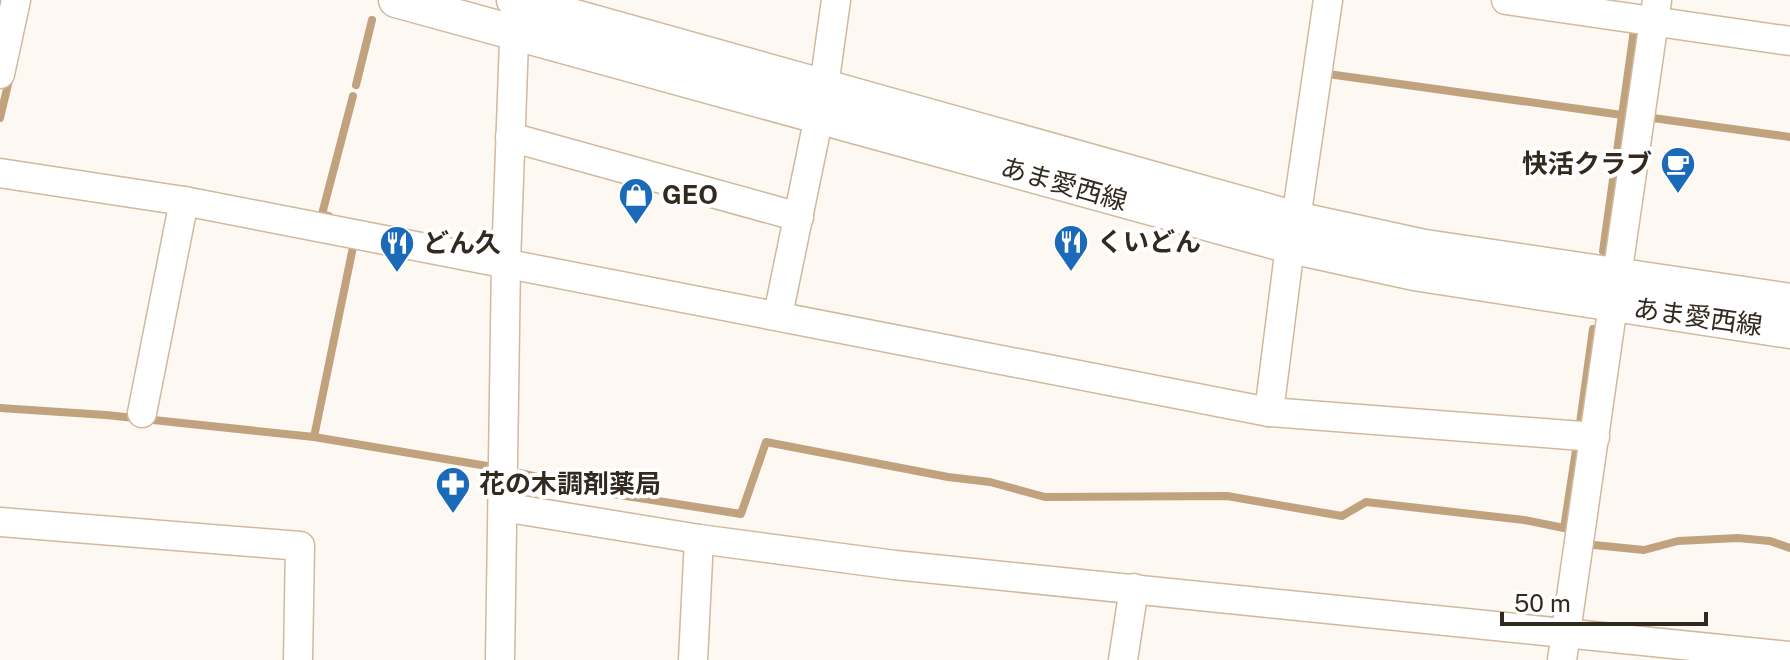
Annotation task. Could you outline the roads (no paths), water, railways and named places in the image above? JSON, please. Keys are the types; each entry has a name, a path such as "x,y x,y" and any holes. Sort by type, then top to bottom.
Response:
{"main road":[{"name":"あま愛西線","path":"396,0 515,8 822,101 1293,233 1414,273 1790,301"},
{"name":"あま愛西線","path":"1615,290 1790,331"}],"street":[{"path":"0,74 16,0"},
{"path":"778,315 822,101 836,0"},
{"path":"1269,412 1328,0"},
{"path":"1506,0 1655,10 1790,41"},
{"path":"500,660 506,262 515,8"},
{"path":"1562,660 1655,10"},
{"path":"510,137 799,217"},
{"path":"0,173 184,201 1269,412 1595,437"},
{"path":"142,413 184,201"},
{"path":"503,507 699,539 895,565 1790,656"},
{"path":"0,522 300,546 298,660"},
{"path":"693,660 699,539"},
{"path":"1123,660 1134,588"}],"waterway":[{"path":"356,85 372,20"},
{"path":"1603,251 1634,30"},
{"path":"1328,74 1622,115"},
{"path":"0,118 10,76"},
{"path":"329,216 322,214 353,96"},
{"path":"1653,118 1790,137"},
{"path":"314,437 353,247"},
{"path":"1580,423 1593,329"},
{"path":"0,408 106,415 314,437 487,466"},
{"path":"520,473 607,493 741,514 766,442 948,477 990,482 1045,497 1227,496 1342,516 1366,502 1524,520 1564,528 1576,450"},
{"path":"1594,545 1644,550 1678,541 1738,538 1770,541 1790,548"}],"place":[{"name":"快活クラブ","path":"1678,195"},
{"name":"GEO","path":"636,226"},
{"name":"くいどん","path":"1071,273"},
{"name":"どん久","path":"397,274"},
{"name":"花の木調剤薬局","path":"453,515"}]}
